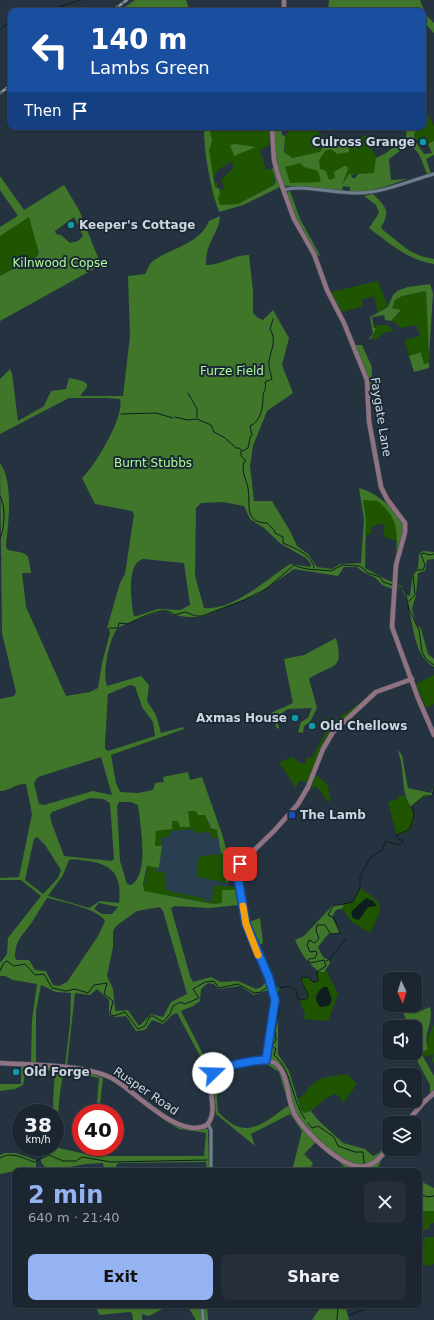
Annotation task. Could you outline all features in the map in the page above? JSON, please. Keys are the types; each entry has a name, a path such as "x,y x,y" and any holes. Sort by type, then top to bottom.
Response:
{"street":[{"name":"Faygate Lane","path":"272,130 274,162 283,190 294,218 314,254 327,290 344,323 367,380 369,423 381,486 386,498 406,524 406,531 396,562 391,620 392,630 434,735"},
{"path":"283,190 306,189 363,193 434,174"},
{"path":"266,1060 275,1007 272,988 246,924 238,878 238,868 298,804 308,787 324,745 333,732 376,692 412,679"},
{"path":"211,1168 210,1130 208,1124 212,1113 211,1079 213,1072 242,1064 266,1060 275,1064 282,1071 292,1109 300,1122 339,1160 352,1166 364,1167 375,1162 382,1154"},
{"name":"Rusper Road","path":"0,1063 66,1068 100,1074 117,1081 160,1114 180,1125 199,1128 208,1124"},
{"path":"412,1116 423,1102 434,1094"},
{"path":"202,1308 203,1320"}],"shaded area":[{"path":"205,815 211,829 217,830 223,854 226,882 228,883 229,890 222,890 222,903 212,904 143,890 148,866 159,868 162,846 155,846 155,834"},
{"path":"366,898 373,901 377,906 368,907 359,920 353,918 351,912"},
{"path":"324,987 327,987 331,998 331,1004 325,1007 320,1007 316,996 317,993"}],"green space":[{"path":"135,0 186,0 189,8 123,8"},
{"path":"329,0 420,0 423,8 410,8 328,8"},
{"path":"426,15 434,23 434,33 426,24"},
{"path":"429,116 434,126 434,141 429,144 425,136 415,141 414,134 416,130 426,130 426,118"},
{"path":"204,130 210,130 212,141 209,150 215,187 219,189 220,194 218,197 220,205 238,204 274,185 276,182 272,169 274,166 280,187 243,205 219,212 208,170"},
{"path":"205,130 271,130 271,144 260,150 266,170 272,169 275,184 238,204 217,207 212,194 212,183 218,183 217,187 221,190 225,189 221,180 233,168 232,161 218,170 213,178 211,178"},
{"path":"274,130 281,130 282,135 285,136 284,152 292,158 320,152 325,143 349,142 349,152 337,154 331,149 325,151 319,160 320,169 326,171 329,180 335,178 334,172 344,166 347,166 348,169 342,185 349,174 356,174 351,175 352,178 355,178 358,174 374,173 376,158 386,153 406,137 407,130 416,130 414,134 415,141 424,154 432,153 428,144 434,141 434,155 426,159 431,173 427,174 418,153 415,149 408,145 389,159 391,180 407,179 386,186 372,190 350,192 350,187 343,186 342,191 283,185 274,159","holes":["300,163 304,167 318,171 321,182 290,183 285,167"]},
{"path":"290,130 317,130 327,142 323,145 321,152 367,135 371,148 377,157 375,172 365,175 349,174 343,185 292,184 288,182 284,166 305,156 292,158 285,153 285,136"},
{"path":"235,144 256,147 234,156 230,145"},
{"name":"Kilnwood Copse","path":"0,176 24,210 64,185 79,210 101,265 0,321 0,276 36,257 39,253 29,217 0,236 0,227 18,216 0,190","holes":["74,217 83,236 78,241 70,243 61,235 56,234 55,231"]},
{"path":"290,191 300,219 321,257 317,254 295,216 287,193"},
{"path":"373,194 386,209 386,217 381,227 383,230 411,252 434,259 434,264 408,255 369,228 379,213 376,205 364,196"},
{"path":"26,210 37,238 39,250 38,255 0,276 0,227"},
{"path":"220,216 206,257 206,265 212,265 239,256 249,255 253,291 253,313 258,318 263,320 273,310 289,338 282,365 293,393 267,411 253,446 250,466 254,501 272,501 297,546 308,554 317,567 332,569 340,564 361,563 364,519 359,488 379,497 392,508 401,520 403,532 396,553 397,537 393,518 378,501 363,500 366,520 365,568 393,582 392,589 382,585 376,578 363,572 357,567 344,567 338,576 294,569 258,594 204,616 181,616 163,611 125,624 117,629 111,640 107,657 105,673 107,686 141,676 149,685 147,701 156,715 161,733 183,727 184,729 111,755 116,783 120,792 138,793 153,790 155,783 164,782 163,777 188,772 190,780 202,777 222,834 233,874 228,875 228,883 226,882 223,854 221,854 217,830 211,828 205,815 198,815 196,811 188,811 190,827 180,827 178,821 172,821 172,829 156,831 155,846 162,846 159,868 147,866 143,884 144,891 213,904 222,903 222,890 238,890 239,905 209,908 175,906 171,908 190,976 193,982 211,977 221,982 238,981 256,989 261,987 267,981 271,989 254,995 240,986 219,989 214,984 208,983 201,989 200,1001 181,1011 211,1070 209,1073 177,1013 172,1015 163,1024 152,1020 145,1030 136,1031 126,1016 116,1017 109,1015 109,1000 97,989 90,995 75,993 67,1066 65,1065 70,1024 71,993 56,992 41,985 36,1011 37,1064 89,1073 103,1078 100,1104 97,1104 99,1078 64,1072 59,1104 53,1104 55,1071 26,1069 23,1085 15,1089 0,1091 0,1084 21,1084 21,1067 26,1066 31,1062 32,1020 37,984 0,976 0,963 7,954 8,938 41,896 21,880 0,880 0,878 19,877 32,814 26,784 0,791 0,699 14,696 16,692 2,633 0,463 4,471 9,492 9,515 6,547 8,550 24,553 28,557 31,573 22,573 26,607 66,696 90,692 98,688 102,663 110,633 109,629 107,628 120,583 125,574 134,514 132,511 95,504 82,478 94,463 114,428 118,417 120,399 69,398 0,434 0,379 10,369 12,373 18,421 44,406 51,391 66,389 69,378 83,381 87,384 87,387 80,396 123,396 130,336 128,276 145,274 153,261 160,256 184,245 205,229 209,221","holes":["223,502 244,506 250,519 264,528 281,544 306,558 311,564 310,567 290,564 238,599 215,608 204,608 195,576 196,508 201,503","143,559 184,563 190,605 180,610 158,609 134,616 131,593 134,568 138,562","130,685 135,686 142,707 153,722 155,736 108,751 105,749 108,694","101,757 112,795 93,791 44,805 39,804 34,783 38,777","90,798 103,799 110,803 114,859 112,861 64,856 51,821 50,815 52,812","119,802 131,802 138,805 142,836 142,860 140,871 137,879 131,885 127,884 120,861 117,806","37,837 45,845 61,870 58,878 43,894 25,880 34,839","69,860 82,860 104,865 114,873 117,879 120,894 119,903 100,901 89,908 48,896 63,875","47,898 87,909 105,921 98,936 67,982 59,986 53,985 46,971 35,970 29,960 17,960 15,958 16,946 18,942","99,903 118,907 112,914 102,914 94,909","160,907 163,911 187,994 171,1002 163,1017 151,1014 139,1026 128,1010 116,1011 113,989 107,976 113,947 113,931 116,926 137,911"]},
{"path":"378,281 388,306 378,312 374,296 361,300 363,306 342,312 331,292"},
{"path":"430,284 433,293 429,357 426,291 402,296 395,300 392,308 401,310 391,321 385,320 384,315 372,317 374,328 376,328 372,338 368,340 373,334 370,317 388,307 393,295 397,291 408,287"},
{"path":"426,291 429,363 424,364 421,352 409,356 405,340 420,336 416,325 400,328 397,324 391,321 399,313 397,308 394,309 392,307 397,299 406,295"},
{"path":"376,325 388,325 394,331 384,333 373,341"},
{"path":"355,345 362,345 372,367 371,390 366,371"},
{"path":"421,352 424,364 429,363 429,368 414,372 409,356"},
{"path":"363,500 376,500 382,503 390,511 395,523 397,541 383,536 385,524 371,526 371,534 366,535"},
{"path":"423,551 434,552 434,559 427,560 425,571 418,573 416,595 412,609 416,624 421,629 428,654 434,659 434,667 426,661 420,652 416,642 406,598 402,589 395,586 396,584 401,586 407,595 410,596 413,573 418,568 419,554"},
{"path":"336,638 339,657 337,662 334,666 309,679 317,708 310,722 304,726 303,733 298,732 301,722 308,718 312,708 288,709 276,717 279,728 277,729 271,713 293,703 284,659 304,655"},
{"path":"434,675 434,704 426,708 416,684"},
{"path":"364,700 325,739 307,783 300,780 296,788 279,762 293,757 299,763 305,764 307,757 312,758 326,732 330,723 326,720 327,718 336,720"},
{"path":"397,749 402,755 408,788 431,793 434,785 432,796 424,797 411,807 405,793 400,756"},
{"path":"315,774 327,784 331,800 328,802 316,786 313,788 310,785"},
{"path":"404,795 412,812 413,821 409,831 397,835 388,802 398,799 398,796"},
{"path":"188,811 196,811 205,815 210,828 217,830 219,836 212,839 210,832 195,833 193,829 170,831 170,837 162,837 162,846 155,846 156,831 172,829 172,821 178,821"},
{"path":"223,854 225,881 227,883 198,877 197,863 200,856"},
{"path":"148,866 156,867 156,871 166,873 165,890 206,899 206,901 211,902 215,885 236,887 238,890 222,903 214,904 174,896 147,893 143,890"},
{"path":"360,888 375,899 380,907 378,917 370,933 352,922 342,908 343,905 353,902"},
{"path":"333,905 343,905 343,908 336,910 332,917 340,933 329,933 318,947 323,957 329,960 330,963 324,972 319,972 305,958 295,940 304,936"},
{"path":"260,918 263,943 256,946 249,922"},
{"path":"326,970 338,994 328,1021 304,1019 305,1014 299,999 305,999 308,995 301,982 301,978 308,977 313,982 318,981 317,972 324,972"},
{"path":"273,984 276,987 281,987 278,994 278,1054 289,1071 301,1110 304,1113 311,1111 318,1120 343,1143 365,1149 373,1156 379,1153 382,1149 382,1156 384,1156 378,1168 345,1168 328,1150 315,1143 304,1154 313,1163 310,1168 293,1168 302,1131 290,1114 251,1134 255,1146 216,1114 213,1078 215,1074 218,1112 225,1119 238,1127 245,1128 258,1125 289,1106 279,1072 265,1063 269,1059 277,1007"},
{"path":"430,1007 431,1019 426,1038 428,1049 422,1052 422,1020 406,1020 402,1012 412,1012 413,1014 422,1012 422,1010"},
{"path":"434,1024 434,1054 424,1057 422,1052 428,1049 427,1040"},
{"path":"434,1054 434,1062 431,1064"},
{"path":"422,1055 434,1076 434,1091 430,1093 430,1085 417,1060 422,1060"},
{"path":"347,1074 357,1084 343,1103 339,1096 335,1094 310,1111 306,1113 302,1112 298,1099 306,1093 308,1088 322,1078"},
{"path":"162,1117 196,1129 208,1129 209,1168 207,1168 206,1162 119,1163 116,1165 116,1168 104,1168 103,1163 64,1168 46,1168 41,1162 41,1159 44,1156 64,1156 64,1149 72,1151 72,1156 204,1156 206,1133 179,1129 161,1118"},
{"path":"5,1153 12,1153 12,1156 25,1156 36,1160 36,1168 12,1168 12,1172 0,1174 0,1155"},
{"path":"422,1182 434,1188 434,1211 422,1211"},
{"path":"422,1211 434,1211 434,1223 430,1223 430,1228 422,1231"},
{"path":"424,1237 434,1237 434,1264 431,1264 432,1266 422,1264 422,1242 426,1241"},
{"path":"96,1308 164,1308 149,1316 142,1314 142,1320 133,1320 132,1313 129,1312 100,1315"},
{"path":"189,1308 207,1308 208,1320 196,1320"},
{"path":"320,1308 346,1308 349,1320 312,1320"}],"waterway":[{"path":"56,8 81,0"},
{"path":"0,30 8,24"},
{"path":"175,417 188,420 197,419 211,425 214,432 225,438 236,448 243,451 248,448 252,435 250,426 257,421 262,409 263,395 266,386 265,382 272,379 269,363 273,345 273,337 270,329 273,319"},
{"path":"188,393 197,409 197,417"},
{"path":"121,414 156,413 173,418"},
{"path":"241,451 241,456 246,461 244,462 243,469 248,488 251,516 254,520 267,523 275,533 283,537 283,543 306,555 313,563 314,568"},
{"path":"0,496 3,505 4,517 3,529 0,538"},
{"path":"409,601 415,595 413,574 417,570 423,570 425,565 421,554 434,554"},
{"path":"109,628 118,628 119,623 128,624 160,611 170,612 175,615 185,612 196,616 202,616 244,600 266,589 294,565 308,569 331,571 342,565 360,566 368,573 380,577 383,582 392,585"},
{"path":"396,585 405,590 409,609 419,630 422,652 426,659 434,665"},
{"path":"275,989 291,987 296,990 298,999 302,1000 308,998 301,978 308,977 313,982 318,981 317,972 326,966 324,960 310,963 308,961 309,959 315,958 317,954 316,951 310,952 307,945 309,940 315,943 319,938 316,931 317,925 325,925 331,934 340,933 334,918 328,915 333,906 353,902 360,888 360,876 371,857 382,850 386,841 397,845 402,843 403,841 397,838 397,835 410,829 414,814 412,806 424,796 432,796 434,787"},
{"path":"329,960 346,939"},
{"path":"0,971 3,964 7,961 14,966 25,964 35,975 44,974 52,988 66,991 75,989 88,993 94,985 107,983 104,994 113,1001 110,1014 114,1016 125,1012 138,1029 145,1026 150,1016 153,1016 163,1022 170,1014 173,1006 180,1002 185,1004 199,998 193,989 205,982 214,981 219,988 238,984 254,993 261,992 267,987 272,988"},
{"path":"281,987 278,994 279,1011 275,1031 276,1040 272,1046 276,1049 274,1055 280,1061 288,1076 300,1111 305,1119"},
{"path":"308,1123 312,1128 318,1126 334,1137 338,1146 355,1152 363,1152 364,1164"},
{"path":"0,1158 13,1155 34,1162 49,1155 63,1161 76,1161 82,1157 111,1162 207,1160"},
{"path":"422,1200 423,1195 427,1197 434,1196"},
{"path":"337,1320 338,1308"},
{"path":"349,1315 369,1308"}],"railway":[{"path":"116,8 127,0"},
{"path":"0,93 8,87"}],"slow traffic":[{"path":"243,906 246,924 258,955"}],"place":[{"name":"Culross Grange","path":"423,142"},
{"name":"Keeper's Cottage","path":"71,225"},
{"name":"Axmas House","path":"295,718"},
{"name":"Old Chellows","path":"312,726"},
{"name":"The Lamb","path":"292,815"},
{"name":"Old Forge","path":"16,1072"}],"route":[{"path":"213,1073 217,1070 236,1065 266,1060 275,1007 275,997 272,985 246,924 238,878 238,868 240,864"}],"park label":[{"name":"Furze Field","path":"232,371"},
{"name":"Burnt Stubbs","path":"153,463"}]}
